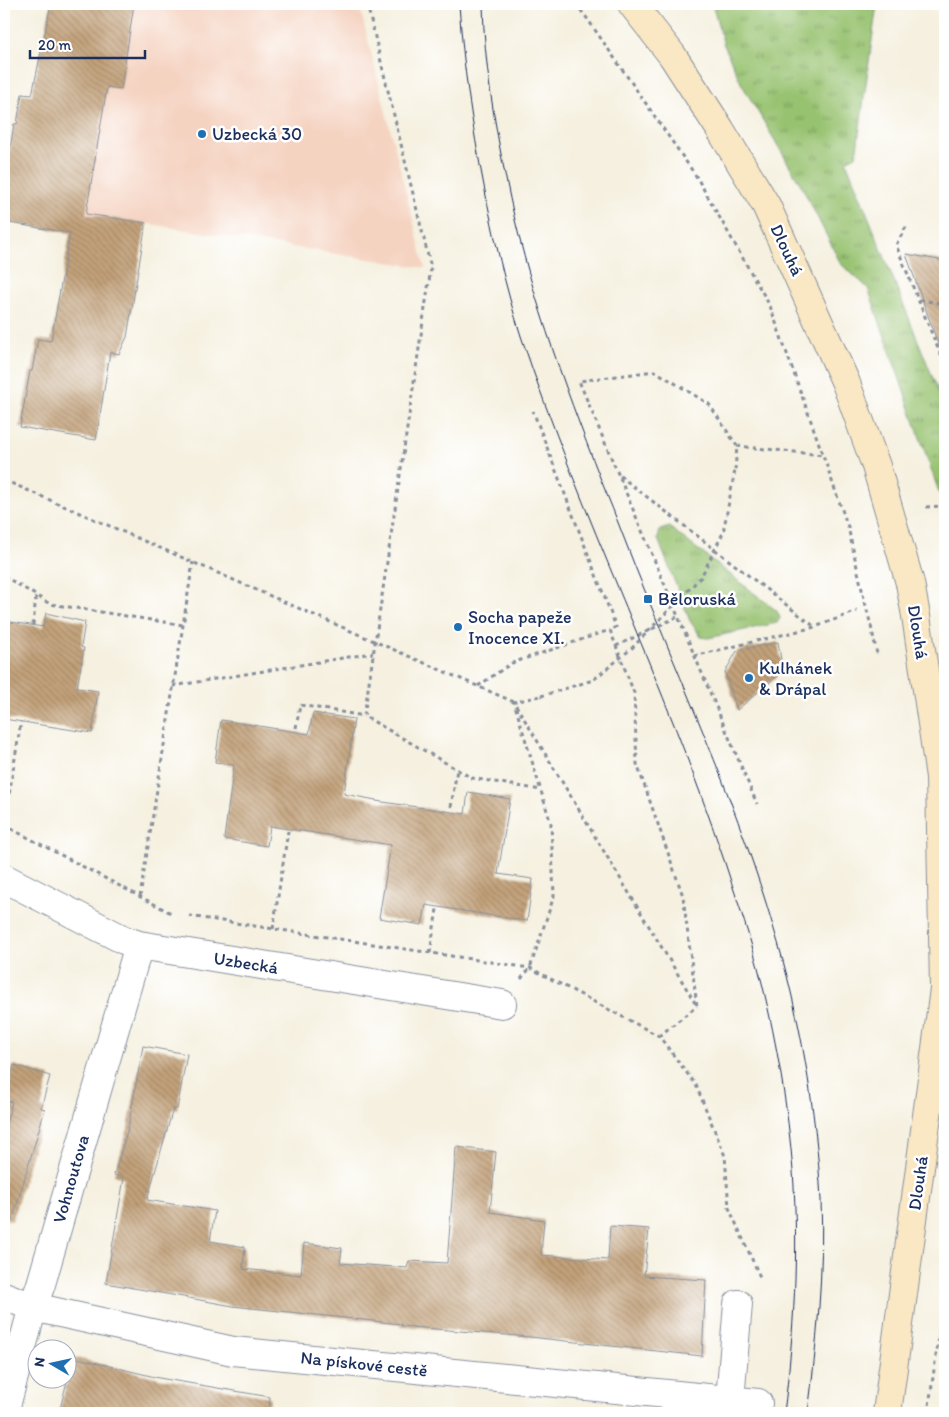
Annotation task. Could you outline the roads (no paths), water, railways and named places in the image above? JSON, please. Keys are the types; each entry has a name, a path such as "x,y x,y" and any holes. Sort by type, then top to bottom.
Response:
{"street":[{"name":"Dlouhá","path":"632,4 677,63 766,205 846,383 876,466 910,583 916,616 942,778 944,988 887,1413"},
{"name":"Uzbecká","path":"4,878 124,940 139,945 502,1004"},
{"name":"Vohnoutova","path":"4,1413 33,1307 139,945"},
{"name":"Na pískové cestě","path":"4,1296 33,1307 233,1350 758,1403"},
{"path":"730,1400 738,1304"}],"tram line":[{"path":"459,4 472,118 480,163 496,243 515,318 570,469 701,796 749,938 767,1006 785,1100 795,1201 794,1292 784,1413"},
{"path":"483,4 490,91 497,135 524,256 535,294 559,369 587,443 746,842 783,959 799,1027 811,1096 819,1165 822,1227 819,1307 808,1413"}],"place":[{"name":"Uzbecká 30","path":"202,134"},
{"name":"Běloruská","path":"648,599"},
{"name":"Socha papeže Inocence XI.","path":"458,627"},
{"name":"Kulhánek & Drápal","path":"749,678"}]}
